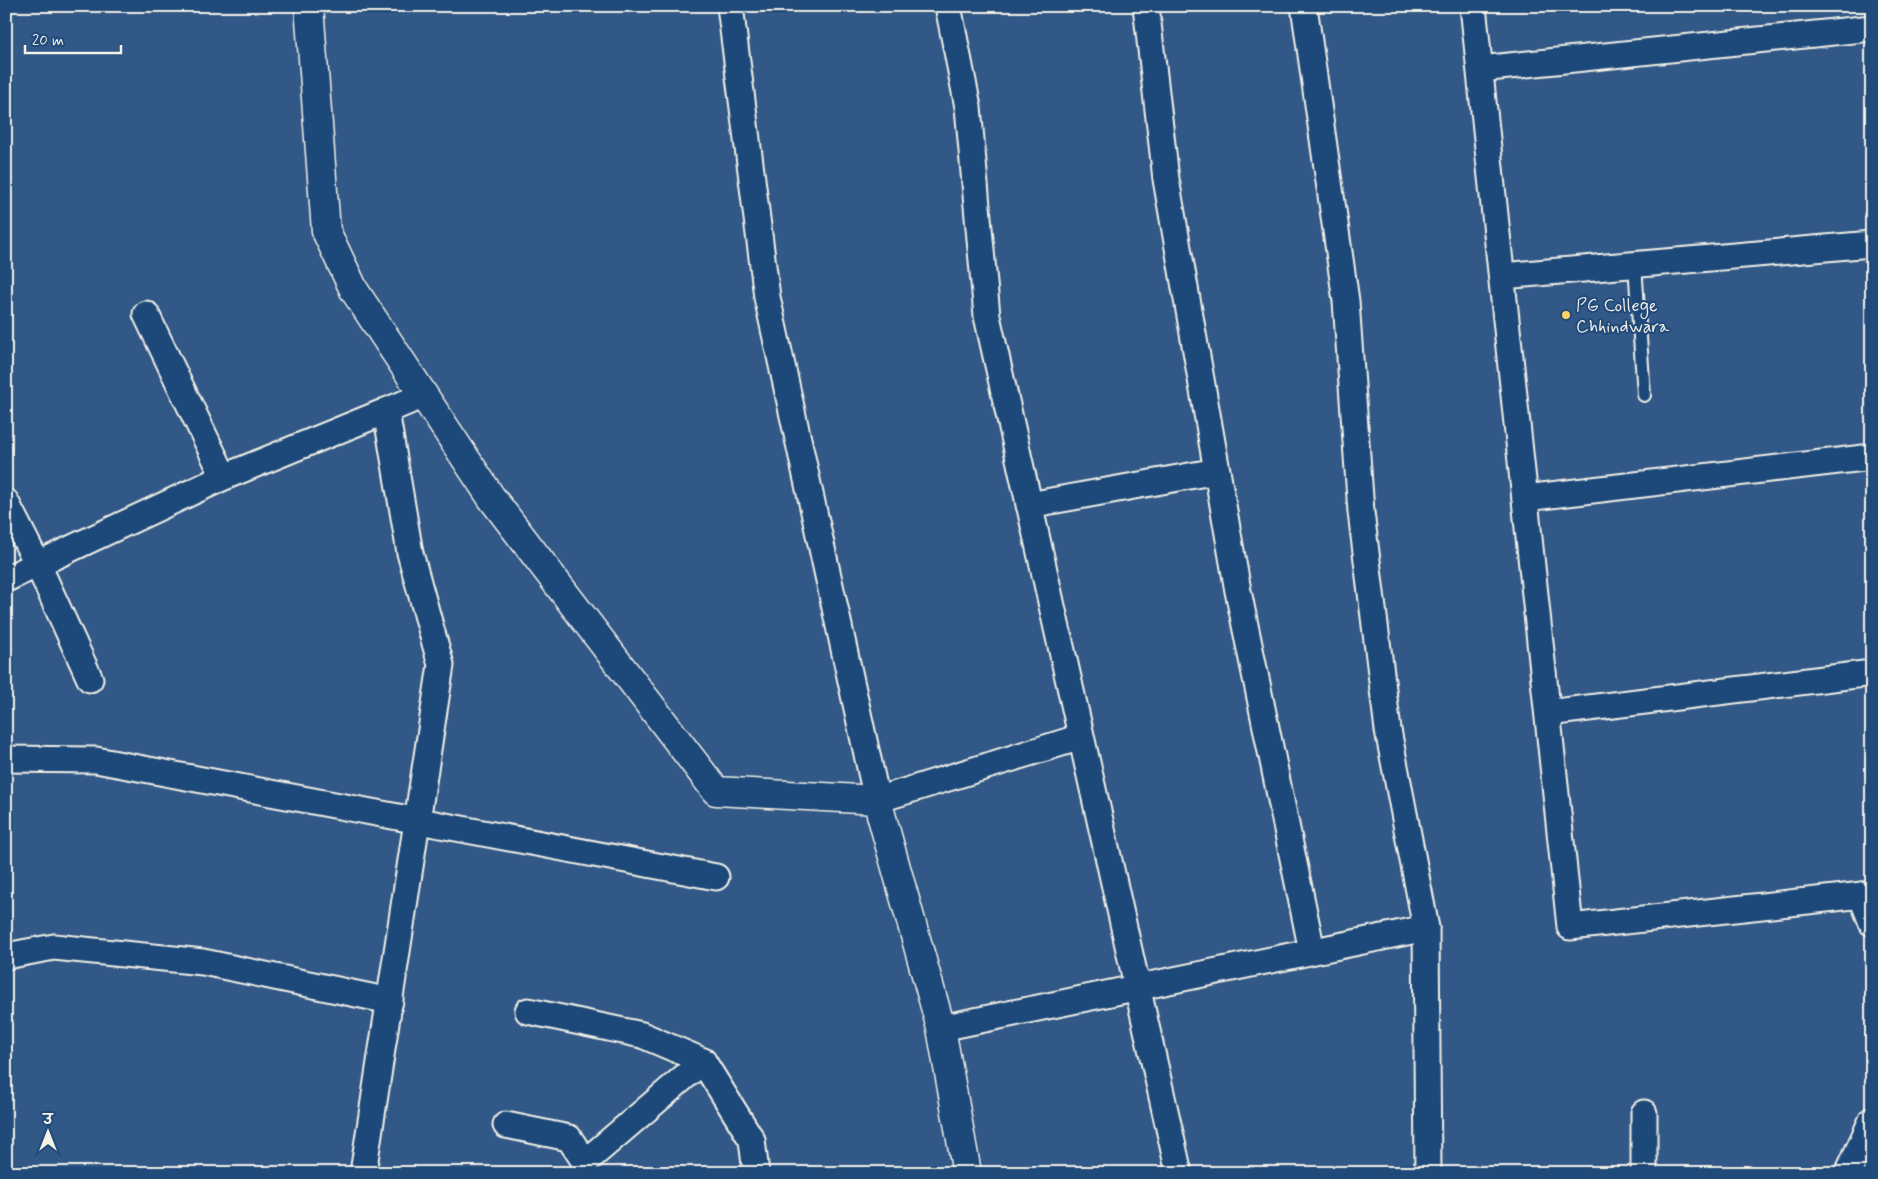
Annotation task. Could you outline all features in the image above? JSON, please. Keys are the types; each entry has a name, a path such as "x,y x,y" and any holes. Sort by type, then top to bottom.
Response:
{"street":[{"path":"309,6 326,231 354,290 491,497 716,791 877,800 1081,737"},
{"path":"730,6 767,297 877,800 941,1028 967,1173"},
{"path":"948,6 968,107 987,316 1179,1173"},
{"path":"1146,6 1166,179 1238,591 1312,951"},
{"path":"1304,6 1346,301 1361,512 1388,730 1426,928 1428,1173"},
{"path":"1473,6 1570,927 1866,894 1872,924"},
{"path":"1480,69 1872,28"},
{"path":"1502,276 1872,244"},
{"path":"146,314 224,477"},
{"path":"6,579 224,477 424,395"},
{"path":"363,1173 441,665 410,553 386,411"},
{"path":"1525,498 1872,457"},
{"path":"1029,505 1217,470"},
{"path":"6,502 38,565 90,679"},
{"path":"1548,713 1872,673"},
{"path":"6,759 96,760 716,877"},
{"path":"941,1028 1426,928"},
{"path":"6,956 54,947 203,962 390,1001"},
{"path":"528,1011 642,1035 703,1061 752,1140 756,1173"},
{"path":"506,1125 570,1138 584,1167 703,1061"},
{"path":"1644,1113 1644,1173"},
{"path":"1848,1173 1872,1120"}],"lane":[{"path":"1635,265 1644,395"}],"place":[{"name":"PG College Chhindwara","path":"1566,315"}]}
